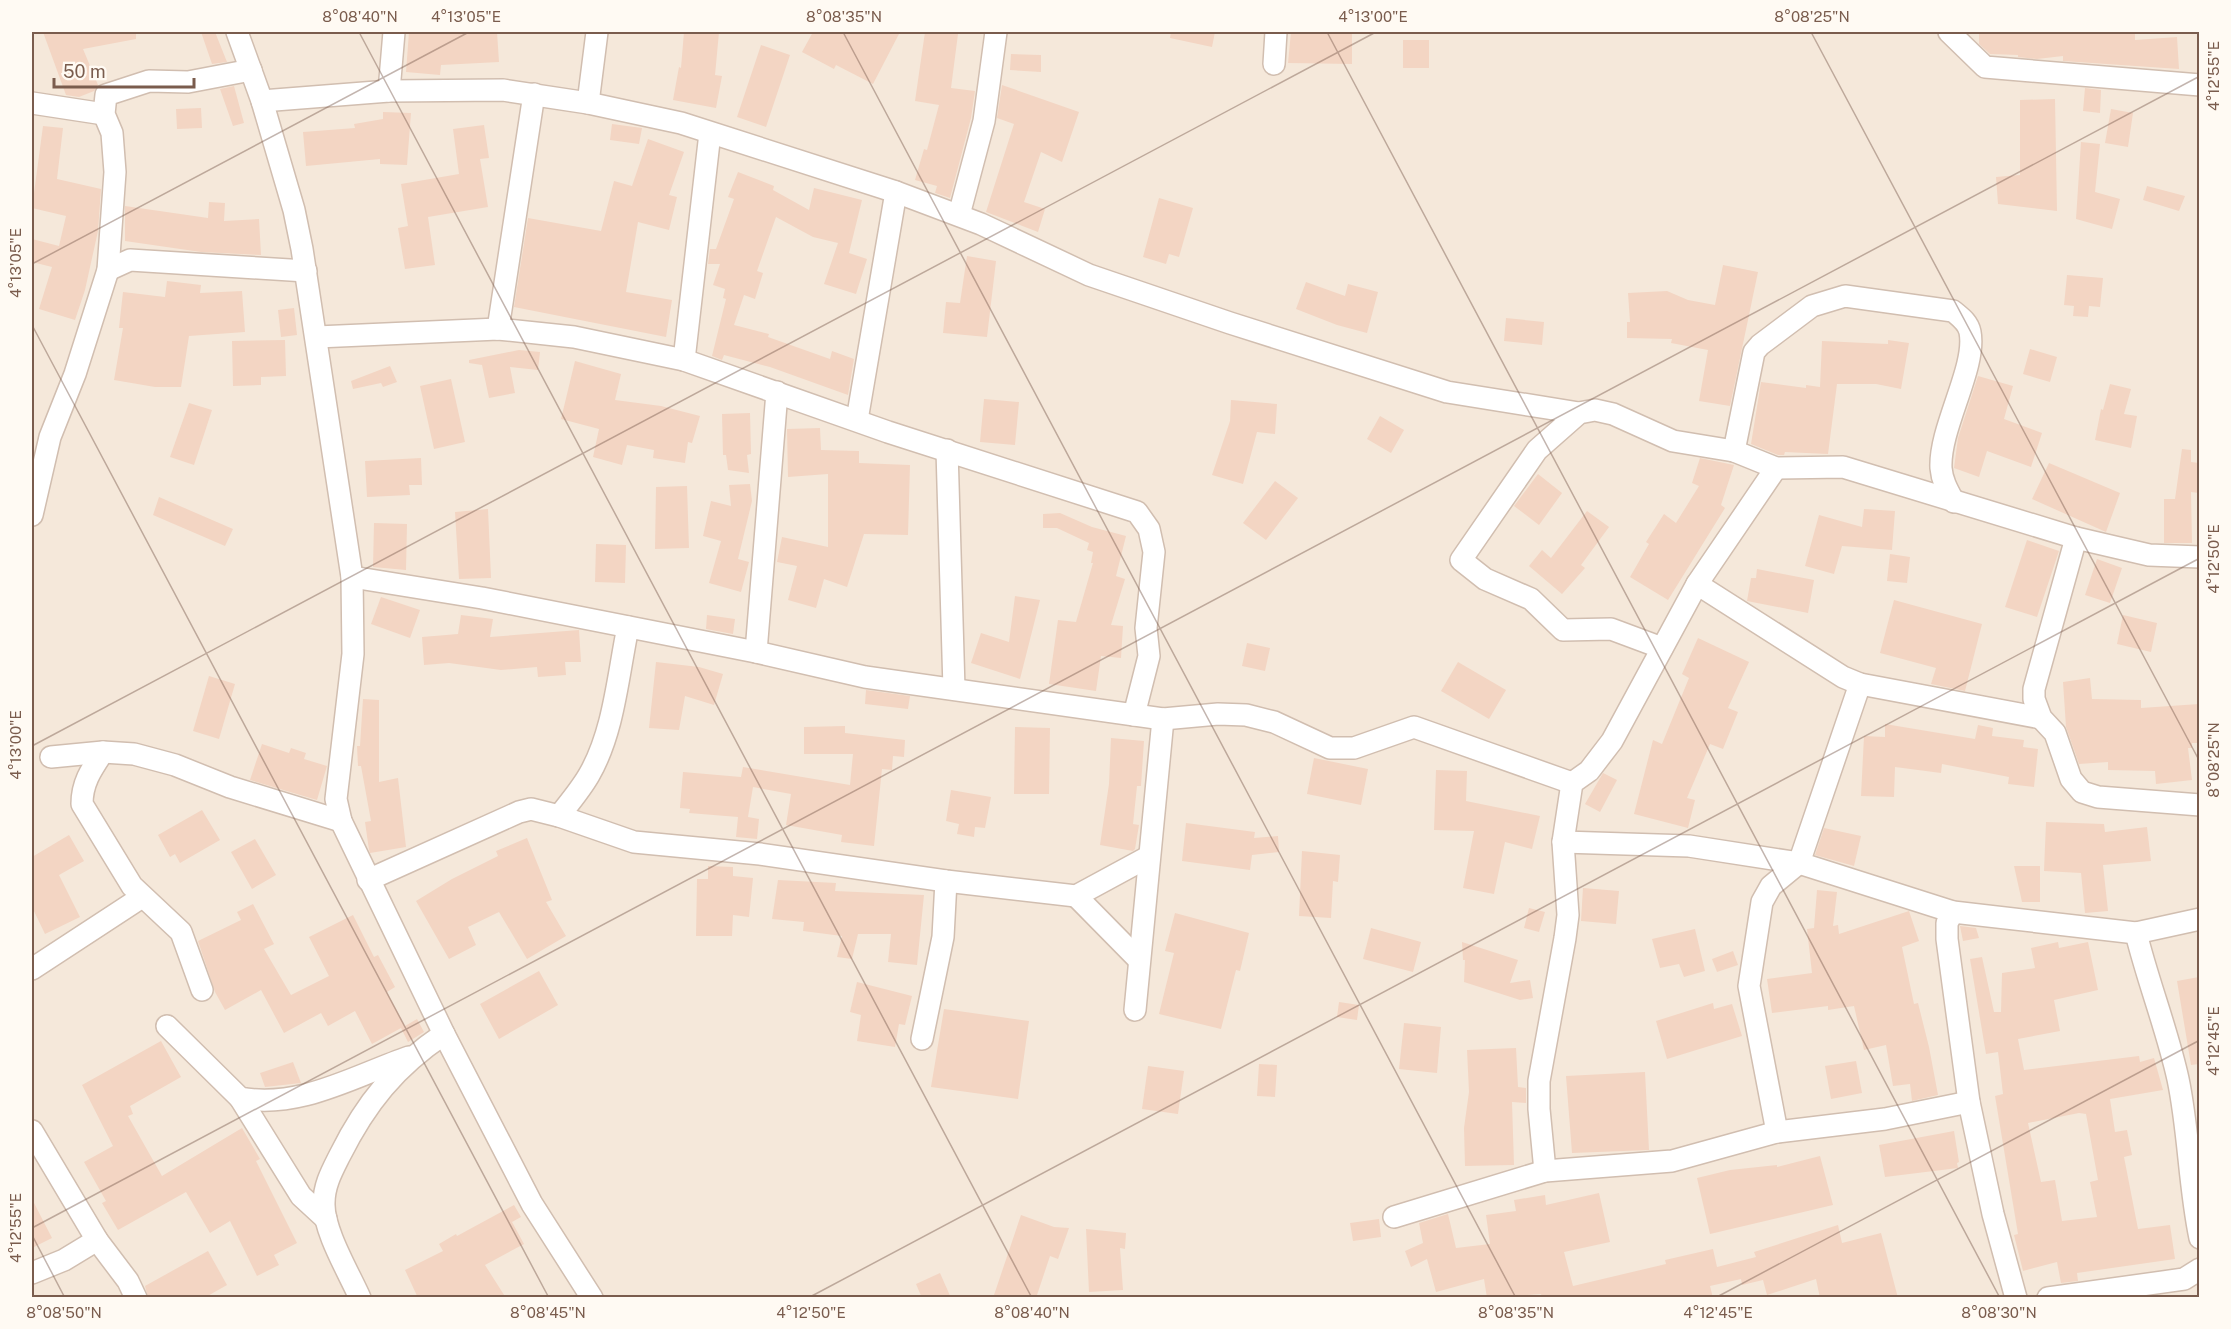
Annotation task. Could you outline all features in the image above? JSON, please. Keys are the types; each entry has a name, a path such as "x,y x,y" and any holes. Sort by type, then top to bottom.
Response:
{"street":[{"path":"237,32 262,101 294,210 317,337 352,577 353,654 336,799 341,821 444,1034 532,1204 592,1298"},
{"path":"388,91 394,32"},
{"path":"588,103 597,32"},
{"path":"958,215 984,121 996,32"},
{"path":"1274,64 1276,32"},
{"path":"1949,32 1961,41 1985,67 2199,85"},
{"path":"32,515 50,437 75,374 108,270 116,172 111,133 104,114 106,95 149,81 188,82 250,70"},
{"path":"262,101 388,91 471,89 534,94 681,123 896,192 958,215 1089,275 1447,392 1580,414"},
{"path":"498,329 534,94"},
{"path":"32,103 104,114"},
{"path":"684,360 710,133"},
{"path":"857,420 896,192"},
{"path":"108,270 130,260 306,272"},
{"path":"1734,451 1754,352 1812,306 1845,296 1953,311 1964,320 1970,330 1971,346 1947,431 1941,465 1943,482 1954,502"},
{"path":"317,337 498,329 574,337 684,360 857,420 1137,512 1149,529 1154,552 1146,628 1149,656 1134,715"},
{"path":"756,652 777,392"},
{"path":"1662,648 1611,628 1563,630 1531,599 1485,579 1461,560 1538,450 1580,414 1594,410 1613,414 1673,441 1734,451 1776,468 1843,467 2076,538 2149,555 2199,557"},
{"path":"947,450 954,689"},
{"path":"1545,1171 1539,1109 1539,1081 1568,915 1563,842 1572,783 1589,771 1612,741 1697,584 1776,468"},
{"path":"2076,538 2034,689 2041,718 2055,733 2072,779 2082,792 2098,797 2199,805"},
{"path":"352,577 482,598 756,652 865,677 1163,719 1218,714 1246,715 1274,722 1330,748 1342,749 1414,727 1572,783"},
{"path":"1697,584 1843,677 1860,684 2041,718"},
{"path":"559,816 590,774 597,757 605,735 628,627"},
{"path":"1777,1132 1749,986 1762,902 1771,886 1798,863 1860,684"},
{"path":"1135,1010 1138,959 1163,719"},
{"path":"51,757 103,752 134,754 175,765 230,787 341,821"},
{"path":"103,752 87,777 82,790 82,804 132,886 181,932 202,990"},
{"path":"368,880 519,812 531,809 559,816 634,842 760,854 946,881 1076,896 1148,857"},
{"path":"1563,842 1689,846 1798,863 1953,912 2136,933 2199,919"},
{"path":"922,1039 936,962 943,937 946,881"},
{"path":"1076,896 1138,959"},
{"path":"32,969 142,897"},
{"path":"1953,912 1947,923 1947,939 1969,1102 1993,1214 2016,1298"},
{"path":"2136,933 2151,993 2169,1037 2179,1082 2191,1197 2199,1239"},
{"path":"167,1026 240,1098 301,1196 326,1219"},
{"path":"240,1098 256,1101 304,1097 412,1055 444,1034"},
{"path":"360,1298 326,1219 324,1204 327,1181 357,1120 376,1094 412,1055"},
{"path":"1394,1217 1545,1171 1672,1161 1777,1132 1877,1120 1969,1102"},
{"path":"32,1131 97,1240 128,1281 136,1298"},
{"path":"32,1273 64,1260 97,1240"},
{"path":"2048,1298 2184,1279 2199,1269"}],"shaded area":[{"path":"32,32 2199,32 2199,1297 32,1297"}],"building":[{"path":"43,32 136,32 136,39 83,49 98,85 94,91 79,97 66,95"},
{"path":"201,32 215,32 227,62 212,64"},
{"path":"409,32 462,34 462,32 497,32 499,62 441,65 440,75 406,72"},
{"path":"684,32 719,32 715,75 722,76 716,108 673,100 679,67 681,68"},
{"path":"813,32 900,32 873,84 836,65 834,69 802,52"},
{"path":"925,32 958,34 951,88 975,91 971,118 950,198 935,193 937,186 915,180 924,149 927,150 939,105 915,101"},
{"path":"1171,32 1215,32 1212,47 1170,38"},
{"path":"1291,32 1352,32 1352,64 1288,63"},
{"path":"1979,32 2135,32 2135,40 2177,37 2179,69 2063,61 2063,56 2037,59 2018,57 2018,55 1990,54 1979,44"},
{"path":"1403,40 1429,40 1429,68 1403,68"},
{"path":"761,45 790,55 766,127 737,117"},
{"path":"1011,54 1041,55 1041,72 1010,70"},
{"path":"1002,85 1079,112 1062,162 1041,152 1024,202 1045,209 1038,232 986,212 1014,124 997,118"},
{"path":"234,86 244,123 233,126 220,89"},
{"path":"2085,88 2101,90 2100,113 2083,111"},
{"path":"2055,99 2057,211 1998,204 1996,177 2020,175 2020,100"},
{"path":"201,108 202,128 177,129 176,109"},
{"path":"2111,109 2133,113 2128,147 2105,143"},
{"path":"383,112 411,113 407,165 380,164 380,159 306,166 303,132 355,128 354,124 383,119"},
{"path":"612,124 642,128 639,144 610,140"},
{"path":"484,125 489,158 480,159 488,207 428,217 435,265 405,269 398,228 408,226 401,184 459,174 453,129"},
{"path":"43,126 63,128 57,179 101,189 98,231 85,290 75,320 39,309 52,267 32,262 32,239 59,246 66,216 32,208"},
{"path":"648,139 684,152 669,195 677,197 669,230 638,222 626,292 672,300 666,337 514,307 528,218 601,231 614,181 632,186"},
{"path":"2081,142 2100,144 2095,192 2120,199 2112,229 2076,219"},
{"path":"738,172 774,186 773,190 809,210 814,188 862,200 849,253 867,259 856,294 824,284 838,243 813,237 776,217 757,271 763,273 755,299 744,295 734,325 769,334 768,337 830,359 832,351 854,359 848,395 770,367 724,355 722,360 712,356 726,299 723,298 725,289 713,285 720,264 708,264 710,249 716,249 734,199 728,197"},
{"path":"2147,186 2185,196 2179,211 2143,200"},
{"path":"1159,198 1193,208 1179,257 1169,254 1166,264 1143,257"},
{"path":"209,202 225,203 224,221 259,219 261,255 201,252 125,241 125,206 208,218"},
{"path":"967,256 996,261 987,337 943,333 946,302 960,303"},
{"path":"1723,265 1758,272 1730,406 1699,401 1708,350 1671,343 1672,339 1627,338 1627,322 1630,322 1628,293 1667,291 1688,300 1715,305"},
{"path":"2067,275 2103,278 2100,307 2089,306 2088,317 2073,316 2074,306 2064,305"},
{"path":"167,281 201,285 200,293 242,291 245,332 189,336 181,387 155,387 114,380 123,328 119,328 123,292 165,297"},
{"path":"1306,282 1345,296 1348,284 1378,292 1367,333 1337,325 1296,309"},
{"path":"294,308 297,335 281,337 278,310"},
{"path":"1506,318 1544,322 1542,345 1504,341"},
{"path":"285,340 286,376 261,377 261,385 233,386 232,341"},
{"path":"1888,340 1909,343 1901,389 1876,384 1837,384 1828,454 1785,452 1784,455 1778,455 1751,444 1761,382 1806,388 1806,385 1820,387 1822,341 1888,344"},
{"path":"2030,349 2057,357 2050,382 2023,374"},
{"path":"519,350 540,352 538,370 510,367 515,393 489,398 482,365 469,363 469,360"},
{"path":"575,361 621,374 615,400 661,406 700,416 692,443 688,442 685,463 653,458 654,450 627,445 622,465 593,457 599,429 561,419"},
{"path":"390,366 397,382 383,387 381,383 353,389 351,381"},
{"path":"1978,376 2013,386 2004,419 2042,433 2031,467 1987,451 1979,477 1954,468 1958,438"},
{"path":"451,379 465,442 434,449 420,386"},
{"path":"2110,384 2131,389 2124,414 2137,416 2131,448 2095,440 2101,409 2103,410"},
{"path":"984,399 1019,402 1015,445 980,442"},
{"path":"1231,400 1277,404 1275,434 1257,432 1243,484 1212,475 1230,421"},
{"path":"189,403 212,410 194,465 170,457"},
{"path":"750,413 751,454 747,455 749,473 728,470 726,455 723,455 722,414"},
{"path":"1380,416 1404,430 1391,453 1367,439"},
{"path":"820,428 821,450 859,451 859,463 910,465 908,535 864,534 847,587 824,579 816,608 788,600 797,566 777,562 782,537 828,547 828,474 788,477 787,429"},
{"path":"2182,449 2191,450 2191,462 2199,463 2199,493 2191,492 2192,543 2164,543 2164,499 2175,499"},
{"path":"421,458 422,485 409,485 410,495 367,497 365,461"},
{"path":"1700,458 1734,465 1721,505 1725,508 1668,600 1630,577 1649,544 1646,542 1664,514 1676,523 1699,486 1692,483"},
{"path":"2049,463 2120,493 2106,532 2032,499"},
{"path":"1538,474 1562,493 1539,525 1514,506"},
{"path":"1275,481 1298,498 1266,540 1243,523"},
{"path":"750,484 752,501 738,559 749,562 741,592 709,583 721,541 703,536 711,501 731,506 729,485"},
{"path":"687,486 689,548 655,549 656,487"},
{"path":"159,497 233,529 225,546 153,515"},
{"path":"488,509 491,578 459,579 455,512"},
{"path":"1864,509 1895,511 1892,550 1842,546 1834,574 1805,566 1819,515 1862,527"},
{"path":"1587,511 1609,527 1581,565 1585,568 1562,594 1529,566 1542,550 1551,558"},
{"path":"1060,513 1092,527 1126,536 1116,576 1125,579 1111,625 1123,626 1121,658 1101,656 1096,691 1049,684 1058,620 1076,622 1093,563 1091,563 1093,552 1087,550 1089,543 1057,528 1043,528 1043,514"},
{"path":"374,523 407,524 406,570 373,567"},
{"path":"2027,540 2059,551 2037,617 2005,607"},
{"path":"596,544 626,545 625,583 595,582"},
{"path":"1890,554 1910,557 1907,583 1887,581"},
{"path":"2097,559 2122,568 2110,603 2085,595"},
{"path":"1757,569 1814,580 1808,613 1747,601 1751,578 1756,578"},
{"path":"1015,596 1040,600 1020,679 971,663 981,633 1009,642"},
{"path":"381,597 420,610 410,638 371,624"},
{"path":"1894,600 1982,624 1965,691 1931,684 1936,668 1880,653"},
{"path":"461,615 493,619 490,637 579,630 581,662 565,662 566,675 538,677 537,667 501,670 449,663 424,665 422,637 458,634"},
{"path":"707,615 735,619 733,634 706,629"},
{"path":"2123,615 2157,623 2151,652 2117,644"},
{"path":"1698,638 1749,662 1728,708 1738,712 1723,749 1710,744 1687,798 1695,800 1688,828 1634,814 1653,740 1662,744 1689,678 1682,674"},
{"path":"1247,643 1270,648 1265,671 1242,666"},
{"path":"656,662 699,667 723,674 714,705 685,696 679,730 649,728"},
{"path":"1458,662 1506,690 1489,719 1441,691"},
{"path":"209,676 235,684 219,739 193,731"},
{"path":"2090,678 2092,699 2141,700 2141,708 2199,704 2199,743 2192,743 2192,748 2188,748 2192,780 2156,784 2155,771 2108,770 2108,762 2079,764 2066,727 2063,682"},
{"path":"866,690 910,696 908,709 865,704"},
{"path":"363,699 379,700 379,782 398,778 406,847 370,853 365,822 371,821 361,766 358,766 357,746 360,746"},
{"path":"1885,724 1975,739 1978,725 1993,728 1992,736 2024,740 2023,747 2038,749 2034,787 2008,784 2009,777 1942,764 1941,773 1895,767 1894,797 1861,796 1864,736 1885,737"},
{"path":"845,726 845,733 905,740 904,757 893,756 892,770 882,769 874,846 841,842 842,835 786,825 791,794 753,787 748,817 759,819 757,839 736,837 738,817 689,813 690,809 680,808 683,772 741,777 743,767 850,785 853,754 804,754 804,727"},
{"path":"1015,727 1050,728 1049,794 1014,794"},
{"path":"1111,738 1144,741 1141,786 1137,786 1133,824 1139,825 1133,851 1100,845 1109,784"},
{"path":"262,744 289,753 291,748 306,753 304,759 327,766 317,800 250,780"},
{"path":"1314,758 1368,769 1361,805 1307,794"},
{"path":"1436,770 1467,771 1466,801 1540,816 1532,849 1505,842 1494,894 1463,888 1474,831 1434,830"},
{"path":"1603,773 1617,780 1600,812 1585,804"},
{"path":"951,790 991,797 985,828 975,827 974,837 957,834 959,824 946,821"},
{"path":"202,810 220,840 180,863 175,854 170,857 158,835"},
{"path":"2046,822 2104,824 2105,832 2147,827 2151,861 2103,865 2108,911 2085,913 2081,873 2044,871"},
{"path":"1186,823 1255,832 1254,838 1278,836 1279,852 1252,855 1250,870 1182,861"},
{"path":"1824,828 1861,836 1854,866 1815,855"},
{"path":"69,835 84,861 59,875 80,917 45,934 32,907 32,857"},
{"path":"527,838 552,900 546,902 566,936 527,959 499,912 468,927 476,945 449,959 416,901 452,879 498,856 496,851"},
{"path":"255,839 276,875 252,889 231,852"},
{"path":"1302,851 1340,855 1338,882 1333,881 1331,918 1299,916"},
{"path":"708,866 733,867 733,876 753,878 749,917 733,915 732,936 696,936 697,879 708,879"},
{"path":"2014,866 2040,866 2040,902 2022,902"},
{"path":"778,880 836,883 835,891 924,895 917,965 888,962 891,934 858,934 852,959 837,957 842,936 803,931 804,922 772,919"},
{"path":"1583,888 1619,891 1616,924 1581,921"},
{"path":"1817,890 1837,892 1833,926 1838,925 1839,934 1909,911 1919,941 1902,947 1914,1004 1918,1003 1929,1047 1938,1095 1912,1101 1910,1084 1893,1086 1886,1045 1864,1050 1854,1006 1828,1010 1828,1006 1772,1013 1767,979 1812,973 1807,929 1814,928"},
{"path":"253,904 274,944 264,949 291,995 329,976 309,937 353,915 374,957 378,955 395,987 387,992 405,1026 417,1019 424,1032 408,1042 401,1028 372,1044 355,1011 328,1026 321,1013 284,1033 261,990 225,1010 215,992 198,941 241,920 237,912"},
{"path":"1529,908 1545,912 1539,932 1524,928"},
{"path":"1175,913 1249,933 1240,971 1236,970 1221,1029 1159,1014 1174,953 1165,951"},
{"path":"1960,926 1976,928 1979,938 1963,941"},
{"path":"1371,928 1421,942 1413,972 1363,959"},
{"path":"1695,929 1705,971 1684,977 1679,964 1660,968 1652,939"},
{"path":"1462,942 1518,960 1510,983 1530,980 1533,998 1520,1000 1464,982 1465,960 1463,960"},
{"path":"2058,942 2059,948 2088,942 2098,990 2054,1000 2060,1031 2018,1039 2024,1070 2139,1056 2140,1062 2154,1058 2163,1090 2110,1099 2115,1132 2127,1130 2132,1155 2124,1157 2138,1229 2170,1225 2175,1259 2077,1273 2078,1281 2061,1283 2057,1262 2023,1271 2014,1235 2018,1234 1995,1096 2003,1094 1998,1052 1986,1054 1970,959 1982,957 1994,1012 2001,1012 2002,973 2035,968 2031,948","holes":["2079,1113 2086,1114 2098,1180 2090,1182 2097,1217 2062,1221 2055,1180 2041,1182 2028,1123"]},
{"path":"1733,951 1738,965 1717,972 1712,959"},
{"path":"539,971 558,1005 499,1039 480,1004"},
{"path":"2199,977 2199,1064 2191,1065 2177,981"},
{"path":"857,982 912,996 905,1025 899,1024 895,1047 857,1041 861,1015 850,1012"},
{"path":"1339,1002 1359,1005 1357,1020 1337,1017"},
{"path":"1713,1003 1714,1009 1732,1004 1742,1036 1667,1059 1656,1021"},
{"path":"944,1009 1029,1021 1018,1099 931,1087"},
{"path":"1404,1023 1441,1027 1437,1073 1399,1069"},
{"path":"161,1041 181,1077 130,1106 133,1114 128,1116 162,1176 242,1128 260,1159 256,1161 297,1243 274,1255 279,1265 257,1276 230,1221 210,1233 186,1192 118,1230 102,1203 106,1201 84,1162 113,1146 82,1085"},
{"path":"1516,1048 1518,1087 1526,1088 1526,1103 1512,1102 1514,1165 1465,1166 1464,1128 1469,1092 1467,1050"},
{"path":"1856,1061 1862,1093 1831,1099 1825,1066"},
{"path":"293,1062 301,1083 265,1087 260,1073"},
{"path":"1259,1064 1277,1065 1275,1097 1257,1096"},
{"path":"1148,1066 1184,1071 1178,1114 1142,1109"},
{"path":"1645,1072 1649,1150 1572,1153 1566,1076"},
{"path":"1954,1131 1958,1168 1885,1177 1879,1145"},
{"path":"1820,1156 1833,1205 1710,1234 1697,1178 1730,1170 1777,1165 1777,1167"},
{"path":"1599,1193 1610,1242 1564,1252 1573,1286 1666,1264 1665,1260 1713,1249 1717,1267 1756,1257 1754,1252 1838,1225 1842,1243 1881,1233 1898,1298 1820,1298 1816,1279 1767,1295 1763,1280 1742,1285 1741,1279 1710,1286 1713,1298 1542,1298 1541,1294 1487,1298 1484,1279 1436,1292 1427,1259 1411,1267 1405,1251 1423,1243 1419,1223 1448,1214 1456,1248 1490,1244 1486,1215 1516,1211 1514,1200 1545,1195 1546,1205"},
{"path":"32,1199 52,1238 32,1248"},
{"path":"514,1205 521,1217 512,1222 524,1244 485,1265 506,1298 418,1298 405,1270 443,1251 439,1244"},
{"path":"1021,1215 1054,1227 1069,1228 1058,1259 1050,1256 1036,1298 993,1298"},
{"path":"1379,1219 1381,1237 1353,1241 1350,1223"},
{"path":"1086,1229 1126,1233 1125,1249 1120,1248 1123,1290 1089,1292"},
{"path":"208,1251 227,1285 204,1298 148,1298 145,1286"},
{"path":"940,1273 951,1298 922,1298 916,1284"}]}
